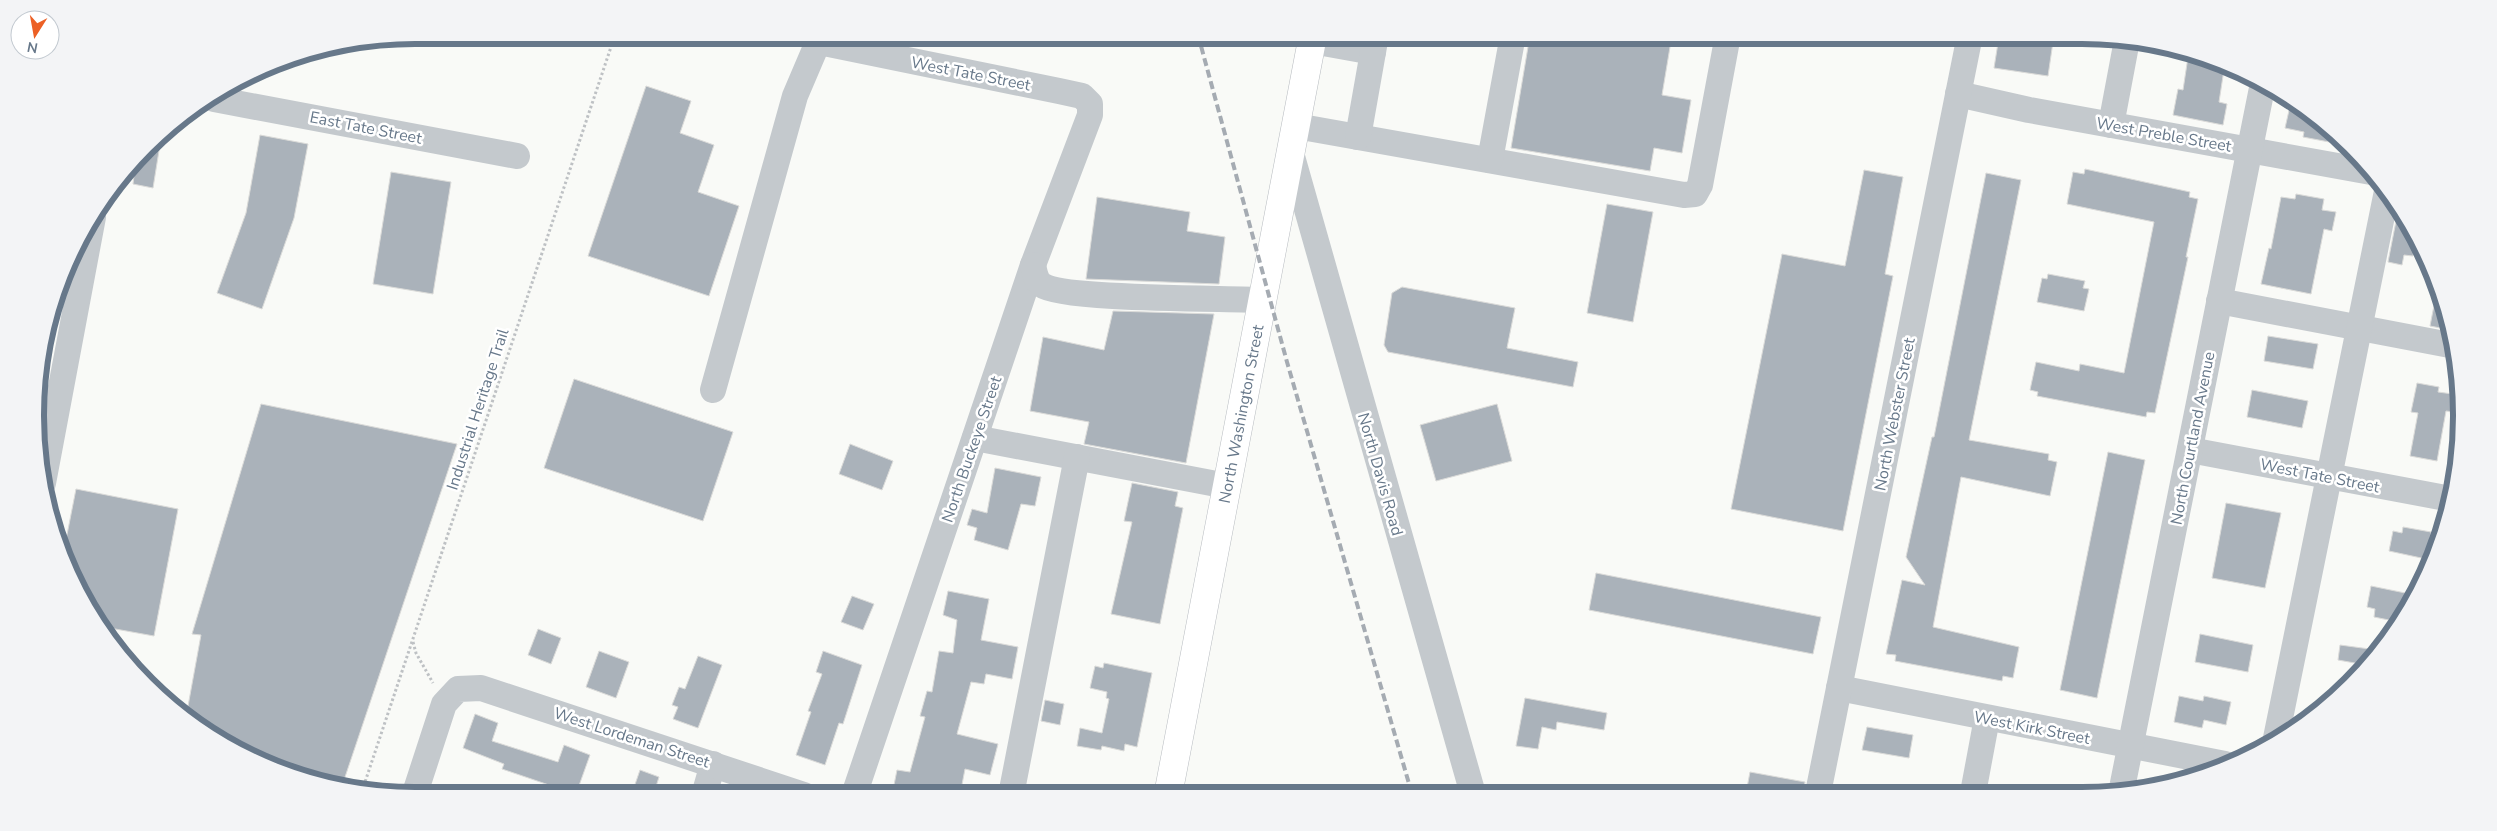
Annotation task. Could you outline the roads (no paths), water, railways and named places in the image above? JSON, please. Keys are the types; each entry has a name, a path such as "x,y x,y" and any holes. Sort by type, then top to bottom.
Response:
{"main road":[{"name":"North Washington Street","path":"1169,787 1312,44"}],"street":[{"path":"713,390 795,96 817,44"},
{"name":"West Tate Street","path":"847,44 1082,96 1090,104"},
{"path":"1358,137 1375,44"},
{"path":"1490,160 1511,44"},
{"path":"1296,126 1684,195 1695,194 1700,185 1726,44"},
{"name":"North Webster Street","path":"1819,787 1968,44"},
{"path":"2111,124 2126,47"},
{"name":"North Courtland Avenue","path":"2123,785 2261,91"},
{"name":"West Preble Street","path":"1958,94 2361,170"},
{"name":"East Tate Street","path":"219,100 518,156"},
{"name":"North Buckeye Street","path":"857,787 1033,265 1090,115 1090,104"},
{"name":"North Davis Road","path":"1291,154 1470,787"},
{"path":"2277,731 2385,201"},
{"path":"47,462 89,239"},
{"path":"1033,265 1035,278 1043,286 1074,294 1262,300"},
{"path":"2220,301 2446,344"},
{"path":"975,438 1227,486"},
{"name":"West Tate Street","path":"2190,450 2444,498"},
{"path":"1013,787 1077,457"},
{"name":"West Lordeman Street","path":"417,787 451,697 481,688 781,787"},
{"name":"West Kirk Street","path":"1839,688 2216,762"},
{"path":"1974,787 1986,718"},
{"path":"707,787 713,764"}],"railway":[{"path":"1200,44 1287,362 1410,787"}]}
